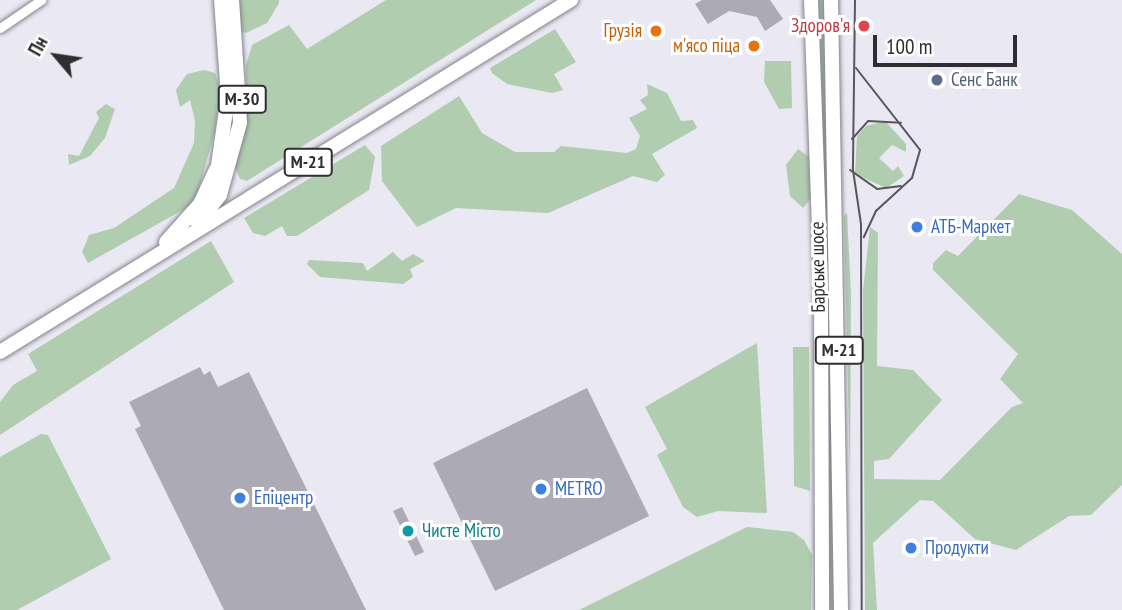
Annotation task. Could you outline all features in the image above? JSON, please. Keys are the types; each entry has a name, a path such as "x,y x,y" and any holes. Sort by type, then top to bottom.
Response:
{"highway":[{"path":"189,234 232,209 220,195 218,166 228,97 221,0"},
{"name":"М-30","path":"0,352 189,234 220,195 230,169 242,96 232,0"},
{"name":"М-21","path":"232,209 571,0"},
{"name":"М-21","path":"811,0 821,290 822,610"},
{"name":"Барське шосе","path":"831,0 841,610"},
{"name":"М-30","path":"155,254 200,204 218,166"}],"street":[{"path":"0,28 41,0"}],"green space":[{"path":"236,0 279,0 279,3 267,23 246,33 239,30"},
{"path":"386,0 536,0 247,181 240,179 234,165 247,116 246,65 252,45 289,25 307,49"},
{"path":"817,0 824,0 832,191 835,610 827,610 827,292"},
{"path":"555,29 576,62 554,74 563,90 552,93 507,84 492,73 490,68"},
{"path":"765,61 791,61 792,108 779,109 764,82"},
{"path":"204,70 215,73 220,89 215,131 197,196 188,207 88,263 82,252 89,235 114,228 174,188 194,143 195,121 190,100 180,107 176,90 187,74"},
{"path":"647,84 667,93 681,121 693,120 697,128 652,154 665,175 657,182 633,176 548,213 456,208 417,227 382,181 381,146 459,96 482,133 515,152 554,152 561,146 627,153 636,149 640,136 629,118 647,109 640,100 648,95"},
{"path":"106,104 115,109 105,138 90,156 69,165 68,154 79,156 99,118 96,112"},
{"path":"885,121 906,144 906,152 892,145 879,158 893,171 898,166 904,176 886,188 855,174 857,136 866,126"},
{"path":"365,145 375,157 369,190 297,236 287,236 282,226 265,236 253,233 244,218"},
{"path":"798,149 809,157 811,198 803,208 790,196 786,165"},
{"path":"1019,194 1072,210 1122,254 1122,485 1091,515 1069,516 1016,550 975,539 933,501 920,500 873,543 877,610 865,610 863,291 870,227 878,233 877,366 913,370 942,400 889,459 874,461 874,479 940,480 1012,407 1023,403 1000,379 1018,354 933,270 933,263 946,250 958,256"},
{"path":"847,213 851,293 850,475 844,216"},
{"path":"211,241 234,282 0,435 0,402 13,385 37,371 28,354"},
{"path":"393,252 402,261 413,254 425,261 410,269 413,277 403,284 320,277 307,264 309,260 363,263 367,271"},
{"path":"757,343 767,513 718,511 697,517 683,507 657,455 667,449 645,407"},
{"path":"793,347 809,347 810,491 794,486"},
{"path":"41,434 48,435 111,559 17,610 0,610 0,457"},
{"path":"747,527 793,532 804,540 812,555 811,610 579,610"}],"building":[{"path":"702,0 770,0 783,19 765,31 757,17 729,11 708,24 695,4"},
{"name":"Епіцентр","path":"200,367 204,375 210,371 218,387 249,372 366,610 224,610 135,429 141,426 129,402"},
{"name":"METRO","path":"587,388 649,516 495,591 433,463"},
{"name":"Чисте Місто","path":"402,507 424,552 415,556 393,511"}],"tram line":[{"path":"855,0 853,170 861,224 862,610"},
{"path":"856,68 920,150 912,178 876,211 864,237"},
{"path":"852,139 868,121 901,123"},
{"path":"850,170 877,189 901,186"}],"place":[{"name":"Здоров'я","path":"864,26"},
{"name":"Грузія","path":"656,31"},
{"name":"м'ясо піца","path":"754,46"},
{"name":"Сенс Банк","path":"937,80"},
{"name":"АТБ-Маркет","path":"917,227"},
{"name":"METRO","path":"541,489"},
{"name":"Епіцентр","path":"240,498"},
{"name":"Чисте Місто","path":"408,531"},
{"name":"Продукти","path":"911,548"}]}
